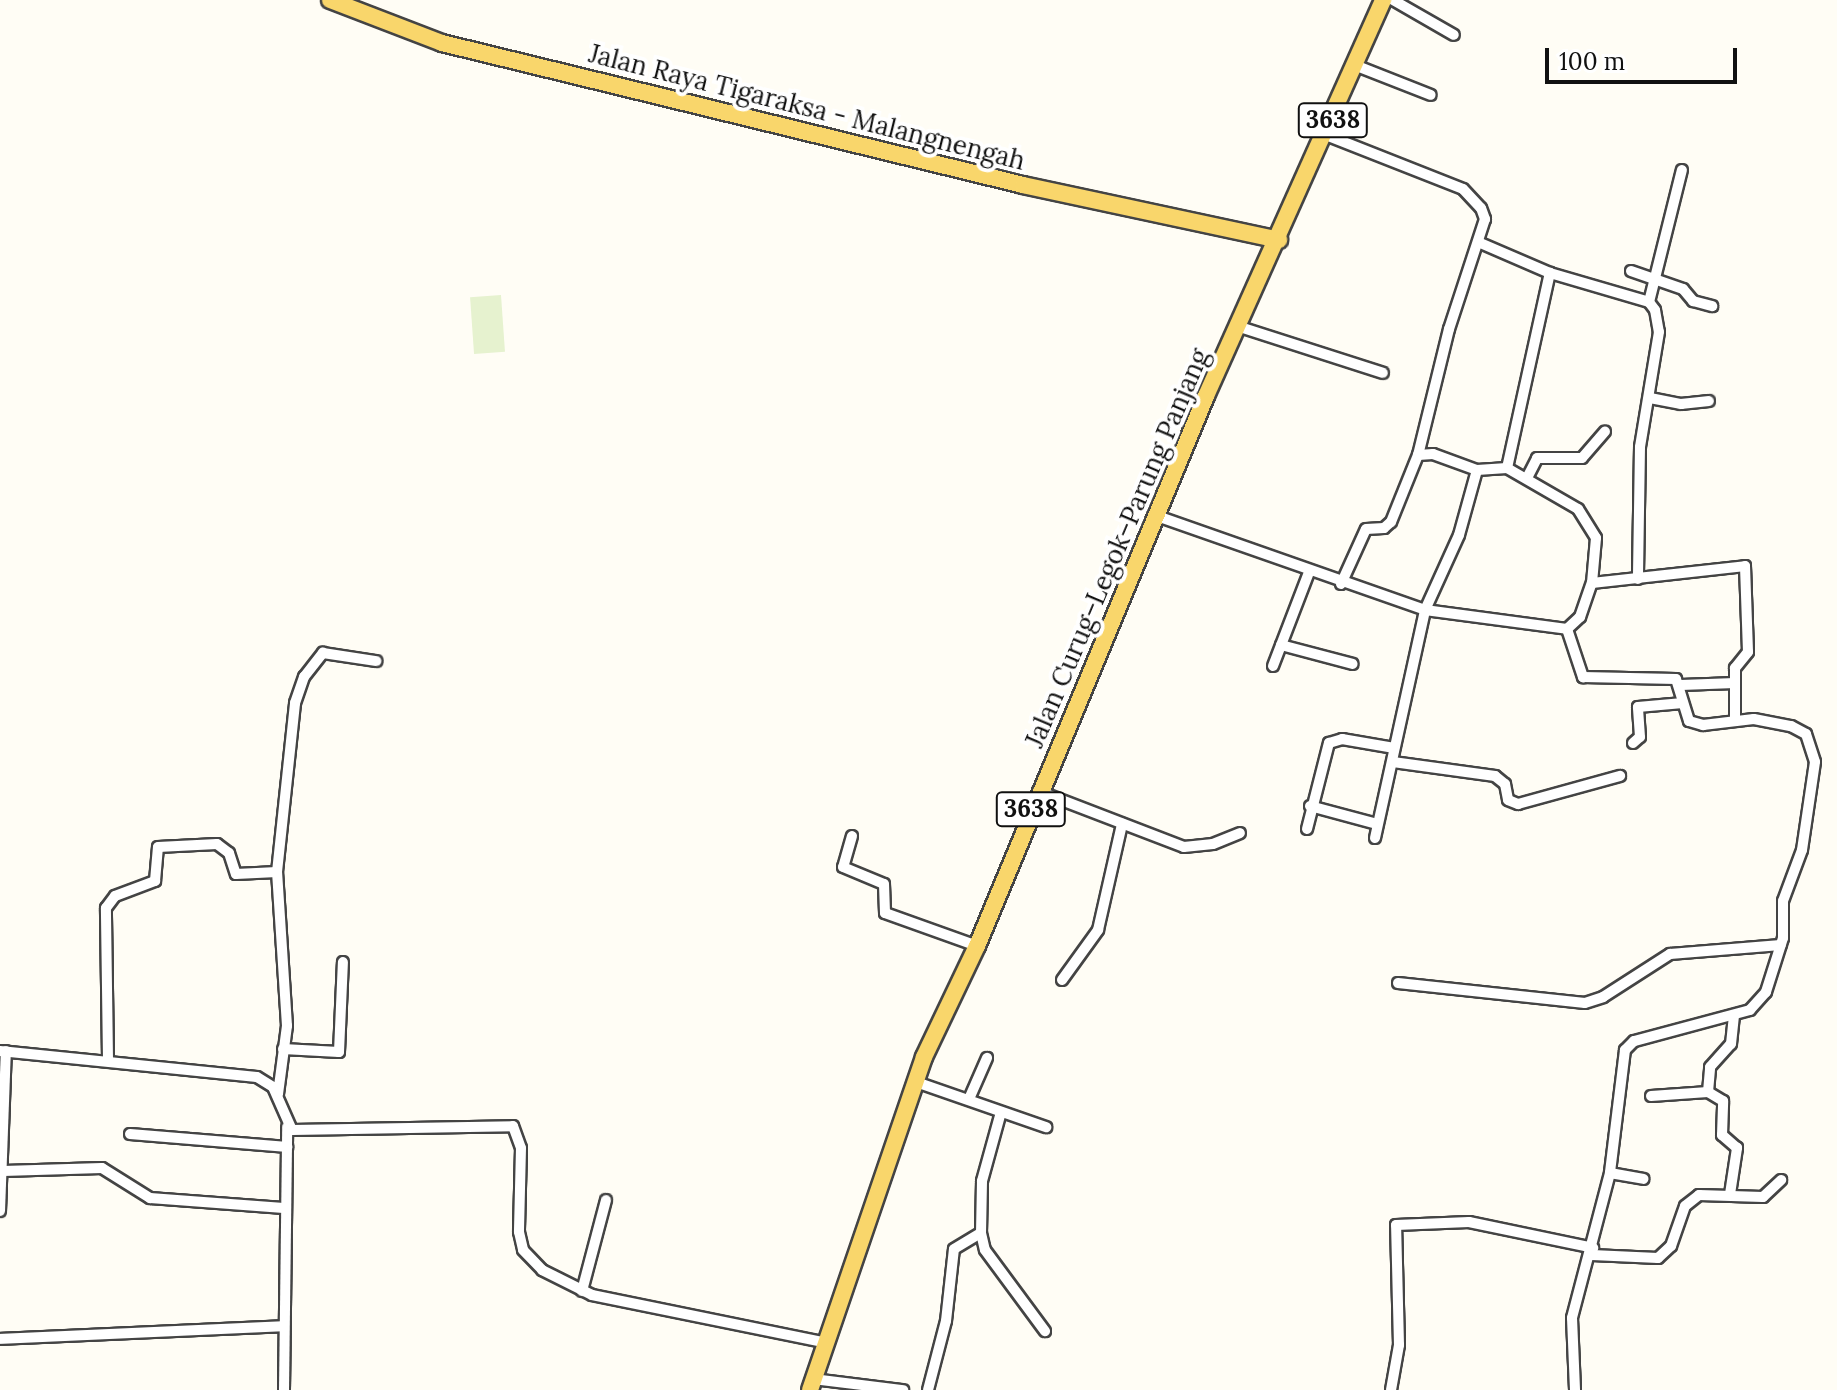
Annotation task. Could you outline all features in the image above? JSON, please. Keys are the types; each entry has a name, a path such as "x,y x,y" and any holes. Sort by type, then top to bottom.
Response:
{"main road":[{"name":"Jalan Raya Tigaraksa - Malangnengah","path":"330,0 442,43 977,174 1279,240"},
{"name":"Jalan Curug–Legok–Parung Panjang","path":"812,1384 823,1342 916,1082 977,946 1038,791 1357,66 1383,0"}],"street":[{"path":"1393,0 1454,35"},
{"path":"1357,66 1431,95"},
{"path":"1326,135 1463,189 1485,219 1449,329 1418,455 1391,522 1384,528 1366,529 1341,584"},
{"path":"1638,579 1640,447 1659,332 1649,302 1682,170"},
{"path":"1478,242 1550,273 1649,302"},
{"path":"1631,271 1654,278 1712,306"},
{"path":"1507,468 1550,273"},
{"path":"1240,327 1383,373"},
{"path":"1650,398 1681,404 1709,401"},
{"path":"1527,478 1537,458 1582,458 1605,432"},
{"path":"1418,455 1433,454 1477,470 1507,468 1587,519 1596,538 1592,583 1580,617 1567,629"},
{"path":"1375,838 1425,610 1459,535 1477,470"},
{"path":"1157,516 1341,584 1425,610 1567,629"},
{"path":"1592,583 1745,566 1748,652 1735,668 1735,719"},
{"path":"1273,666 1309,572"},
{"path":"1567,629 1583,677 1671,677 1681,685 1735,683"},
{"path":"1281,645 1353,664"},
{"path":"278,1095 287,969 277,872 289,733 304,677 317,657 330,652 376,661"},
{"path":"1575,1390 1572,1318 1593,1251 1610,1173 1627,1046 1750,1010 1766,992 1781,945 1783,901 1802,850 1815,774 1812,745 1806,734 1791,726 1735,719 1695,724 1686,717 1681,685"},
{"path":"1633,743 1640,737 1638,707 1683,703"},
{"path":"1307,829 1310,806 1333,741 1394,748"},
{"path":"1393,762 1495,776 1505,784 1508,800 1518,804 1620,776"},
{"path":"1038,791 1184,847 1213,844 1240,833"},
{"path":"1310,806 1377,824"},
{"path":"1062,980 1098,930 1122,824"},
{"path":"852,836 843,867 884,884 885,913 977,946"},
{"path":"108,1059 106,908 115,896 155,881 158,847 217,844 229,853 236,874 277,872"},
{"path":"1398,983 1585,1003 1603,997 1670,954 1781,945"},
{"path":"283,1049 339,1052 343,962"},
{"path":"1708,1092 1710,1067 1731,1044 1734,1016"},
{"path":"0,1211 3,1051 108,1059 160,1069 248,1075 267,1080 278,1095 287,1127 284,1390"},
{"path":"969,1099 987,1058"},
{"path":"916,1082 1046,1127"},
{"path":"1651,1096 1708,1092 1723,1101 1722,1135 1737,1148 1730,1194"},
{"path":"1001,1112 982,1181 981,1233 985,1250 1045,1331"},
{"path":"287,1127 513,1126 521,1148 518,1207 523,1250 542,1270 582,1291 823,1342"},
{"path":"130,1134 287,1147"},
{"path":"3,1171 102,1168 150,1198 284,1208"},
{"path":"1610,1173 1643,1179"},
{"path":"1391,1390 1399,1345 1396,1225 1469,1222 1593,1251 1658,1258 1671,1246 1685,1206 1706,1193 1767,1196 1781,1180"},
{"path":"582,1291 606,1200"},
{"path":"928,1390 946,1321 954,1249 981,1233"},
{"path":"0,1339 283,1326"},
{"path":"812,1384 903,1390"}],"green space":[{"path":"501,295 505,352 474,354 470,297"}]}
